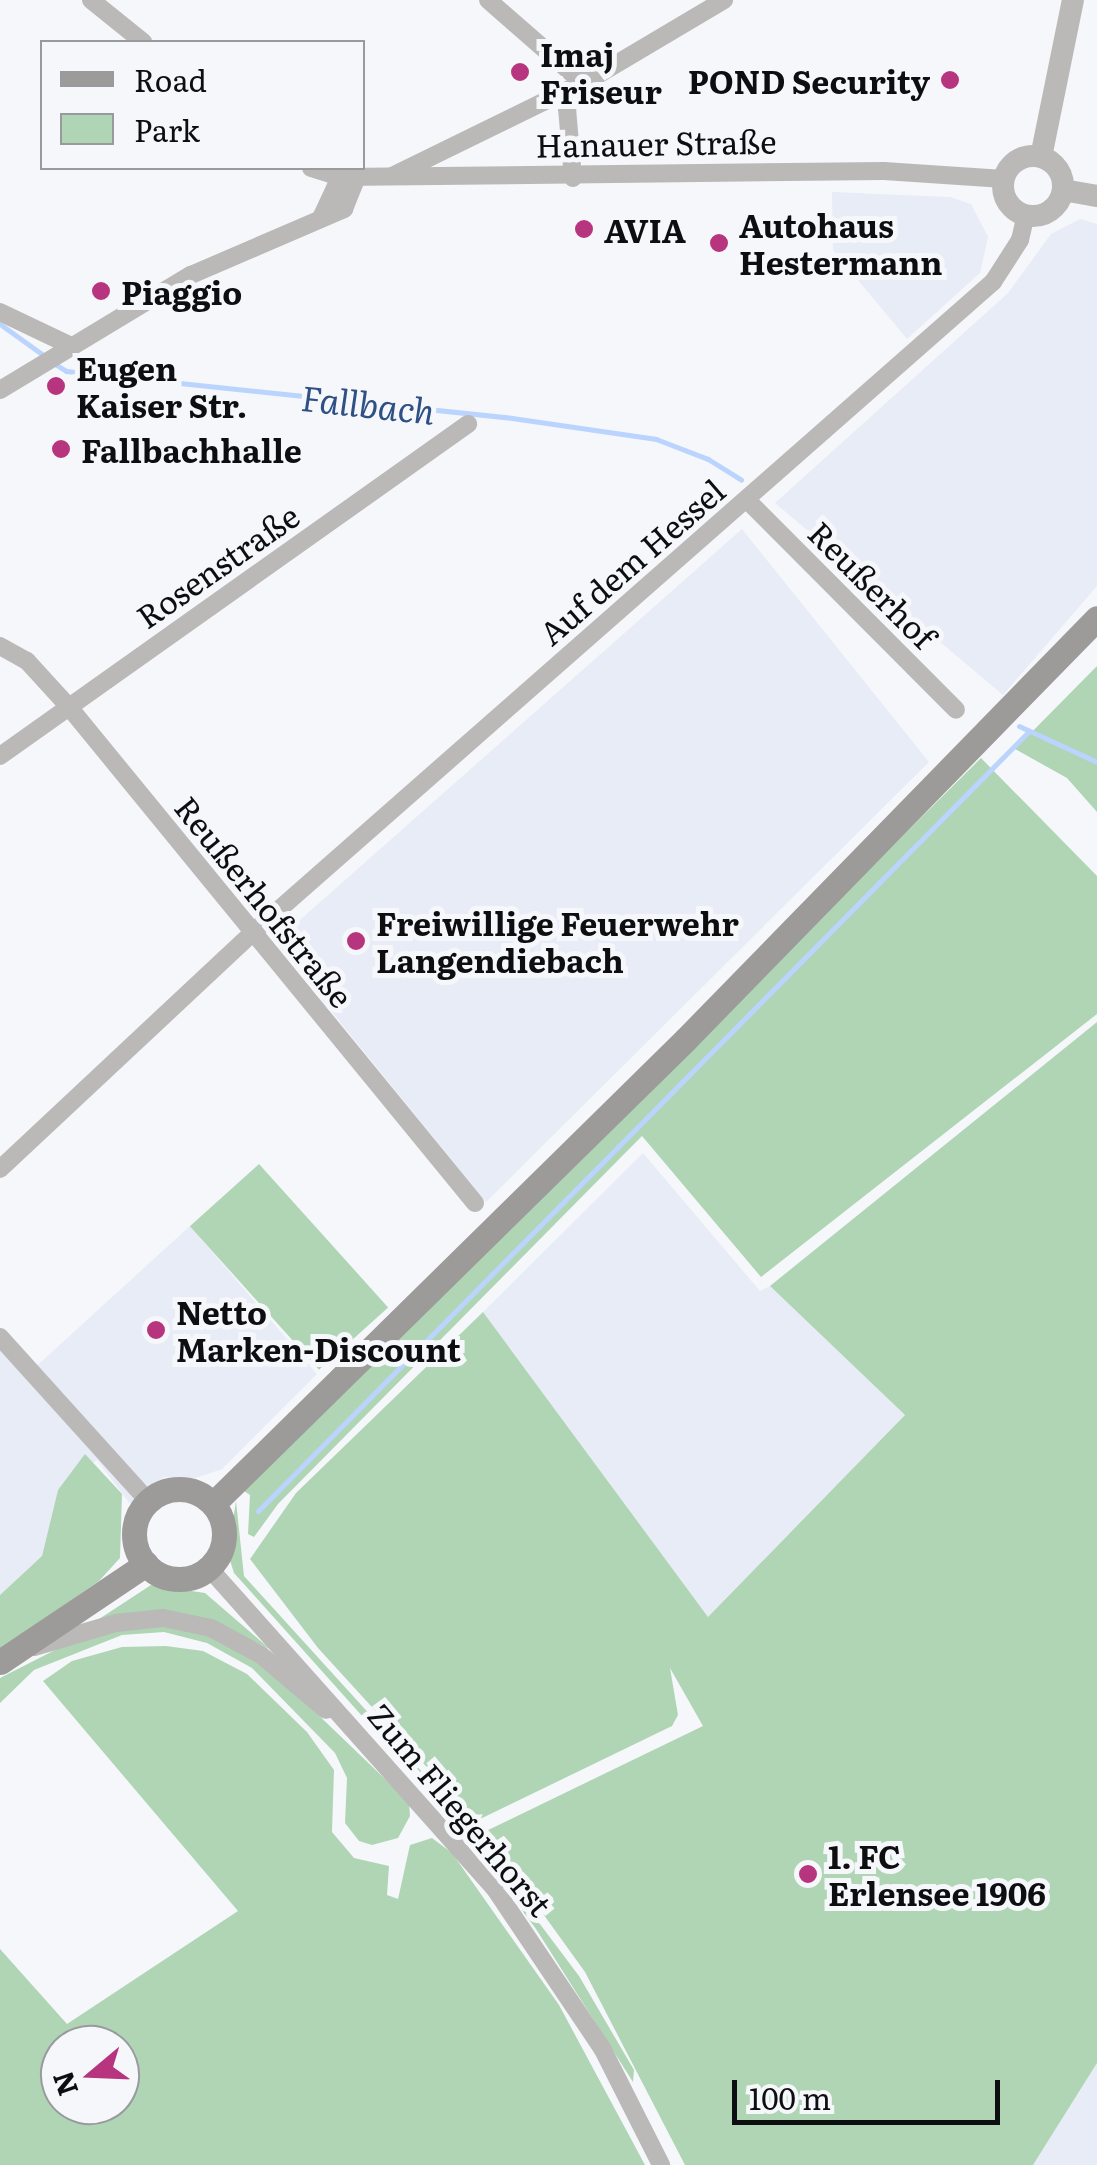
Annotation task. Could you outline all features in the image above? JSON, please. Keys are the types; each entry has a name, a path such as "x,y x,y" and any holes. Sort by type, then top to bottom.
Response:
{"main road":[{"path":"214,1504 686,1039 1097,618"},
{"path":"1014,704 1097,633"},
{"path":"188,1490 214,1504 224,1530 209,1568 184,1579 146,1564 134,1539 148,1501 188,1490"},
{"path":"7,1657 146,1564"}],"street":[{"path":"91,0 141,40"},
{"path":"488,0 581,81"},
{"path":"392,176 581,81 724,0"},
{"path":"1041,156 1073,0"},
{"path":"573,178 567,108 581,81"},
{"path":"1041,156 1060,173 1063,190 1046,213 1026,215 1008,201 1004,178 1014,162 1041,156"},
{"name":"Hanauer Straße","path":"318,170 348,177 573,178 884,171 1004,178"},
{"path":"0,390 54,352 191,275 321,218 348,177"},
{"path":"1063,190 1097,196"},
{"name":"Auf dem Hessel","path":"0,1169 251,934 993,282 1020,240 1026,215"},
{"path":"0,312 54,352"},
{"name":"Rosenstraße","path":"0,756 468,424"},
{"name":"Reußerhof","path":"746,500 956,710"},
{"name":"Reußerhofstraße","path":"0,646 27,661 69,706 251,934 475,1203"},
{"path":"0,1338 148,1501"},
{"name":"Zum Fliegerhorst","path":"209,1568 460,1845 529,1936 602,2048 661,2165"},
{"path":"7,1657 116,1622 163,1618 211,1628 261,1655 373,1748"}],"shaded area":[{"path":"832,192 950,197 971,204 988,237 980,273 907,339 833,250"},
{"path":"1080,219 1097,224 1097,586 1003,695 775,503 1008,293 1051,234"},
{"path":"742,529 929,762 486,1202 275,942"},
{"path":"643,1153 760,1291 770,1286 905,1415 708,1617 483,1312"},
{"path":"190,1226 317,1374 222,1469 196,1478 164,1477 130,1504 97,1460 58,1490 42,1556 0,1595 0,1342 30,1372"},
{"path":"1097,2063 1097,2165 1033,2165"}],"green space":[{"path":"1097,666 1097,812 1067,778 1015,749"},
{"path":"981,758 1097,876 1097,1014 761,1277 642,1136 278,1504 254,1537 248,1534 250,1495 244,1491"},
{"path":"1097,1022 1097,2063 1033,2165 685,2165 585,1972 484,1832 703,1726 670,1668 678,1715 672,1726 476,1821 318,1648 250,1559 296,1493 483,1312 708,1617 905,1415 770,1286"},
{"path":"259,1164 388,1307 319,1370 190,1226"},
{"path":"85,1454 122,1494 120,1558 99,1581 0,1649 0,1595 42,1556 58,1490"},
{"path":"236,1501 244,1576 463,1817 465,1831 234,1573 228,1554"},
{"path":"151,1585 205,1593 270,1649 215,1623 93,1623"},
{"path":"163,1623 209,1631 258,1657 409,1802 410,1816 398,1838 372,1845 359,1841 345,1823 347,1778 335,1753 252,1668 207,1643 164,1632 122,1635 34,1670 0,1703 0,1678 65,1645 116,1627"},
{"path":"166,1646 203,1651 247,1674 307,1732 334,1770 332,1832 354,1858 389,1866 387,1895 398,1899 410,1845 432,1838 452,1853 559,2005 645,2165 0,2165 0,1949 67,2024 238,1911 43,1681 72,1661 122,1647"},
{"path":"476,1839 579,1976 634,2070 633,2082 536,1929 474,1846"}],"waterway":[{"name":"Fallbach","path":"0,324 46,357"},
{"name":"Fallbach","path":"55,364 66,371 512,418 656,439 708,459 741,480"},
{"name":"Fallbach","path":"1019,726 1097,762"},
{"path":"258,1511 1027,733"}],"place":[{"name":"Imaj Friseur","path":"520,72"},
{"name":"POND Security","path":"950,80"},
{"name":"AVIA","path":"584,229"},
{"name":"Autohaus Hestermann","path":"719,243"},
{"name":"Piaggio","path":"101,291"},
{"name":"Eugen Kaiser Str.","path":"56,386"},
{"name":"Fallbachhalle","path":"61,449"},
{"name":"Freiwillige Feuerwehr Langendiebach","path":"356,941"},
{"name":"Netto Marken-Discount","path":"156,1330"},
{"name":"1. FC Erlensee 1906","path":"808,1874"}]}
